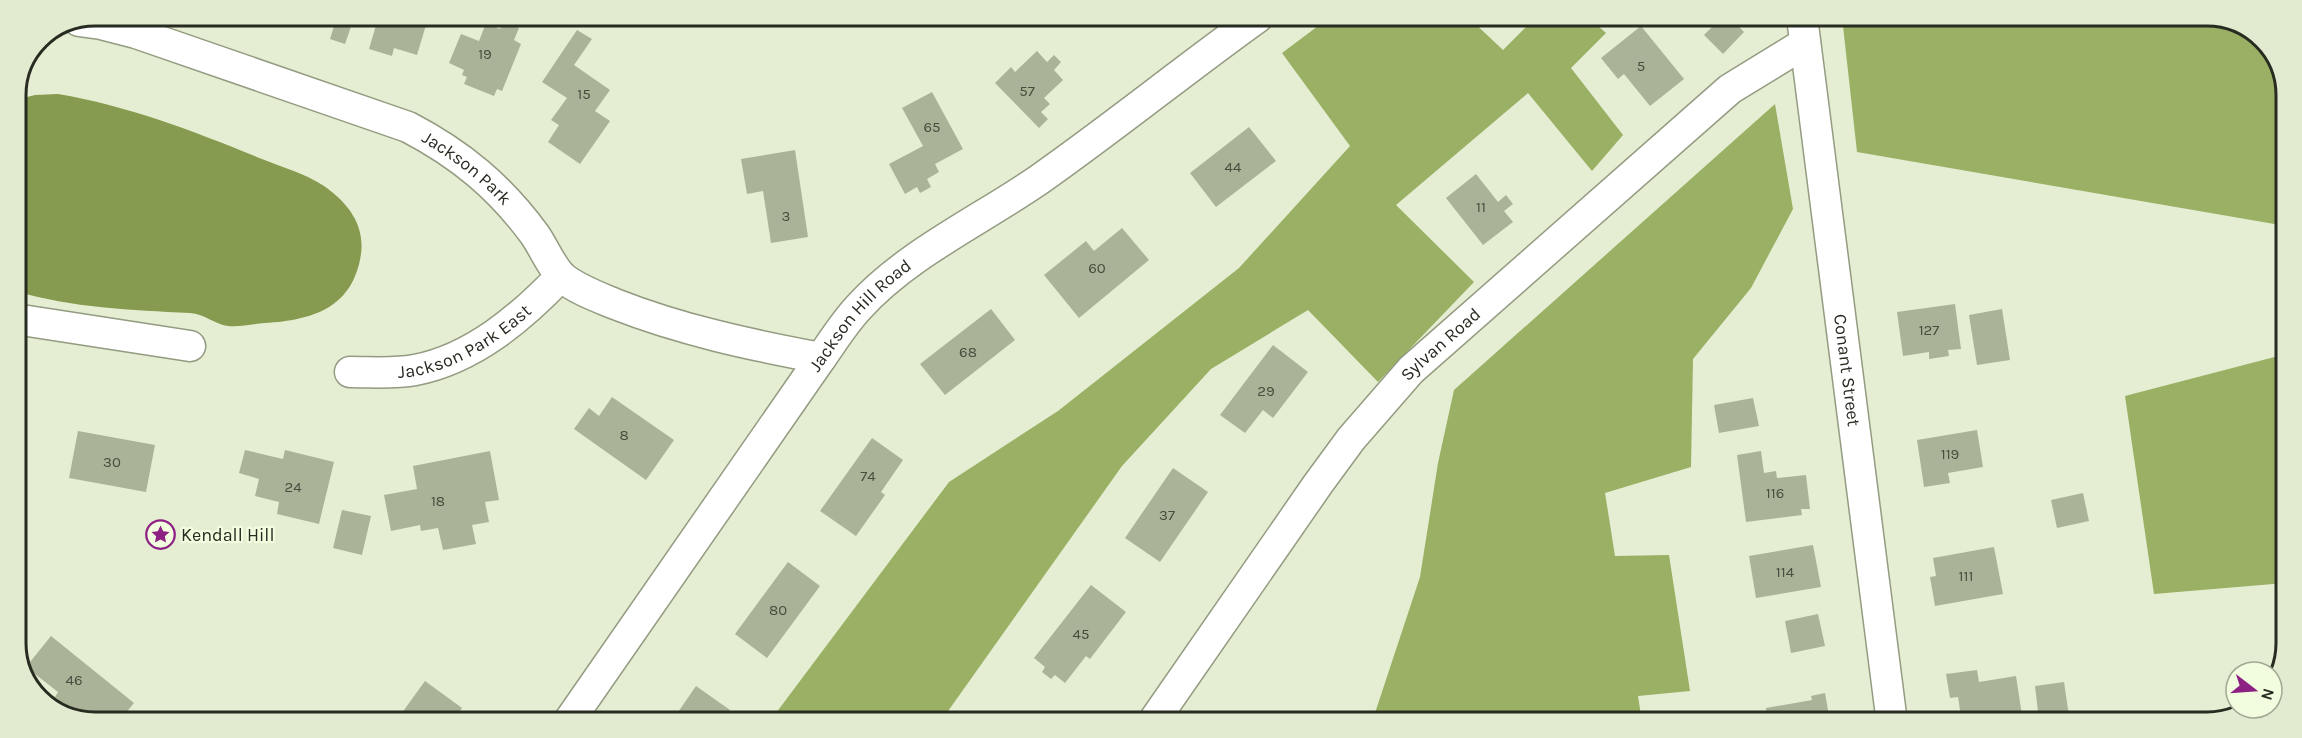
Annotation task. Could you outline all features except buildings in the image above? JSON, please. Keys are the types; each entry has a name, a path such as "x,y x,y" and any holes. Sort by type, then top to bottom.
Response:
{"street":[{"name":"Jackson Park","path":"109,26 136,33 408,127 442,145 464,161 505,198 535,235 561,276 604,299 674,325 821,358"},
{"name":"Jackson Hill Road","path":"575,712 821,358 859,307 887,281 918,258 1038,180 1134,112 1219,28"},
{"name":"Sylvan Road","path":"1161,712 1324,475 1381,402 1411,370 1730,88 1804,30"},
{"name":"Conant Street","path":"1804,30 1891,712"},
{"name":"Jackson Park East","path":"350,372 392,373 417,369 454,356 508,326 539,300 561,276"},
{"path":"26,321 190,346"}],"shaded area":[{"path":"1318,26 1478,26 1503,50 1527,26 1598,26 1606,33 1571,68 1623,135 1592,171 1528,93 1396,205 1474,282 1378,382 1308,310 1211,369 1122,466 947,712 777,712 949,482 1058,411 1239,268 1350,146 1282,53"},
{"path":"1843,26 2217,26 2246,37 2262,52 2273,72 2276,90 2276,224 1857,152"},
{"path":"58,94 84,99 162,121 294,171 324,186 347,207 360,233 361,254 357,272 349,287 340,299 314,314 299,319 233,326 223,325 195,314 80,305 26,294 26,97"},
{"path":"1775,104 1793,209 1751,288 1693,359 1691,467 1605,493 1615,556 1669,555 1690,691 1638,696 1640,712 1375,712 1420,577 1438,463 1454,390"},
{"path":"2276,357 2276,584 2154,594 2125,396"}],"place":[{"name":"Kendall Hill","path":"160,535"}]}
